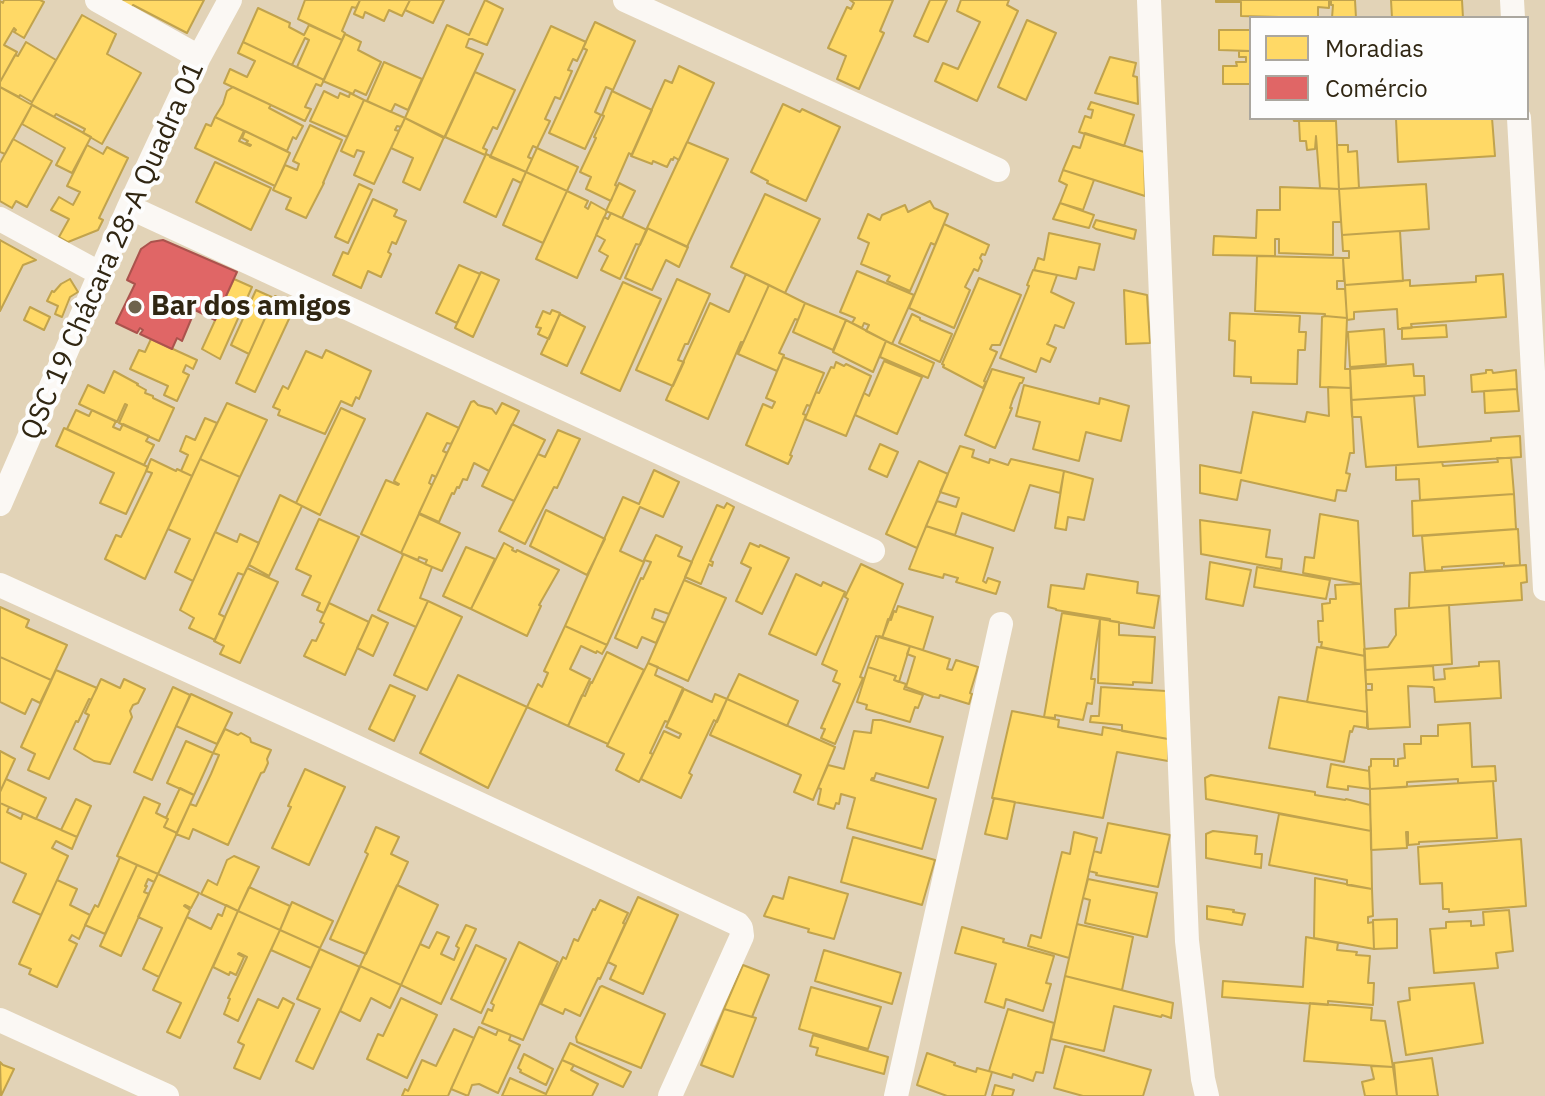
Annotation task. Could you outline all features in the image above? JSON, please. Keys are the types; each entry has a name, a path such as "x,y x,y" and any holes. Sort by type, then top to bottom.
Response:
{"street":[{"path":"97,0 199,57"},
{"name":"QSC 19 Chácara 28-A Quadra 01","path":"0,504 129,207 199,57 230,0"},
{"path":"625,0 998,170"},
{"path":"1149,0 1187,941 1207,1096"},
{"path":"1519,120 1545,589"},
{"path":"129,207 873,551"},
{"path":"0,219 101,274"},
{"path":"0,585 738,924 742,936 670,1096"},
{"path":"896,1096 1001,624"},
{"path":"0,1020 167,1096"}],"building: Moradias":[{"path":"4,0 44,2 24,38 14,32 14,28 4,45 17,52 0,82 0,1 3,3"},
{"path":"117,0 204,0 187,33"},
{"path":"305,0 360,0 356,8 352,7 342,31 345,33 342,40 298,19"},
{"path":"360,0 410,0 402,16 389,10 384,21 365,12 363,18 354,14"},
{"path":"410,0 444,0 433,23 405,10"},
{"path":"485,0 503,9 487,45 469,39 466,47 483,54 444,138 405,118 447,25 469,35"},
{"path":"850,0 893,0 880,31 884,33 859,89 837,79 846,56 828,48 847,7 851,9 854,3"},
{"path":"930,0 947,0 928,42 914,36"},
{"path":"961,0 1009,0 1007,5 1018,11 977,101 935,81 943,63 958,69 980,22 957,11"},
{"path":"1329,0 1329,8 1318,7 1318,16 1241,16 1241,2 1216,2"},
{"path":"1331,0 1355,0 1356,16 1332,16"},
{"path":"1391,0 1462,0 1463,16 1392,16"},
{"path":"258,8 290,23 289,27 304,35 309,25 342,40 324,80 297,67 309,40 305,38 292,65 243,42"},
{"path":"82,15 116,34 107,54 141,73 102,144 83,133 85,129 31,104"},
{"path":"1027,20 1056,33 1026,100 998,87"},
{"path":"595,22 635,41 613,90 606,87 595,112 601,115 585,149 549,133 587,50 583,48"},
{"path":"551,26 586,42 577,61 573,59 568,70 572,71 560,99 555,97 545,119 550,121 537,148 533,146 528,157 532,159 526,172 490,157"},
{"path":"1219,30 1249,30 1249,51 1219,50"},
{"path":"345,34 361,42 358,50 381,62 366,95 355,90 353,94 323,81"},
{"path":"26,42 56,60 32,102 0,87 15,55 18,56"},
{"path":"243,42 324,80 321,86 316,84 305,107 311,109 305,121 224,83 230,69 247,77 255,61 238,53"},
{"path":"1239,51 1249,51 1249,84 1223,84 1223,66 1246,62 1246,57 1239,57"},
{"path":"1110,57 1136,63 1133,76 1137,77 1138,104 1095,93"},
{"path":"384,62 422,79 408,110 395,104 391,112 367,101"},
{"path":"679,66 714,83 679,160 674,157 667,167 631,156 665,80 672,83"},
{"path":"475,72 515,90 497,129 493,127 483,148 487,150 485,155 445,137"},
{"path":"0,87 32,105 5,154 0,152"},
{"path":"233,87 271,105 269,108 303,126 296,139 293,137 287,151 215,117 227,91"},
{"path":"324,91 338,98 340,93 349,97 350,93 364,100 347,137 310,121"},
{"path":"612,91 652,110 632,155 629,153 611,201 586,189 591,177 580,172"},
{"path":"364,100 405,118 401,127 397,126 395,130 399,131 374,184 354,175 364,152 357,150 354,157 341,151"},
{"path":"1091,102 1134,115 1124,146 1079,132 1085,116 1091,118 1093,110 1088,109"},
{"path":"783,104 800,112 802,109 840,127 806,201 751,172"},
{"path":"32,105 91,137 72,173 56,165 65,148 22,124"},
{"path":"215,117 244,131 239,141 251,145 242,138 245,131 290,153 275,186 195,148 206,124 211,126"},
{"path":"405,118 444,137 420,190 403,182 413,158 391,148"},
{"path":"1294,120 1336,121 1294,121"},
{"path":"1396,120 1492,120 1495,156 1398,162"},
{"path":"1299,121 1336,121 1339,189 1320,188 1316,136 1315,149 1307,150 1306,141 1300,141"},
{"path":"310,125 342,140 306,218 286,209 291,198 273,190 285,165 297,170 299,164 293,161"},
{"path":"1085,133 1144,152 1145,196 1063,170 1073,146 1080,148"},
{"path":"13,139 52,161 27,207 16,201 12,208 0,201 0,163"},
{"path":"687,142 728,159 687,247 647,228"},
{"path":"87,145 103,154 107,147 128,158 99,218 103,220 98,230 68,242 59,237 69,219 51,210 59,197 73,205 80,192 67,186"},
{"path":"1337,145 1348,145 1348,152 1357,151 1359,188 1339,189"},
{"path":"537,148 578,167 567,191 526,172"},
{"path":"486,154 526,172 521,183 513,179 496,217 464,202"},
{"path":"215,162 271,188 251,230 196,202"},
{"path":"1063,170 1094,180 1083,210 1060,203 1067,185 1059,181"},
{"path":"526,172 567,191 543,243 503,225"},
{"path":"619,183 635,191 622,218 606,211"},
{"path":"359,184 372,190 348,243 335,237"},
{"path":"1426,184 1429,229 1342,235 1339,189"},
{"path":"1280,187 1339,189 1341,222 1333,222 1333,255 1279,253 1279,239 1275,239 1275,256 1213,255 1214,236 1256,238 1257,210 1280,210"},
{"path":"567,191 588,201 585,207 588,209 591,202 607,211 577,278 536,259"},
{"path":"765,194 820,219 785,293 731,267"},
{"path":"373,199 397,210 394,216 406,221 396,244 392,242 388,252 391,254 381,277 368,271 361,288 333,275 343,252 348,254"},
{"path":"930,201 934,208 948,214 935,245 931,243 910,291 887,281 890,276 861,264 869,243 858,238 868,214 880,220 882,215 905,205 908,212"},
{"path":"1060,203 1094,215 1089,228 1053,219"},
{"path":"611,213 647,230 640,245 636,244 620,279 601,270 608,256 599,251 605,240 596,235 604,217 608,219"},
{"path":"1096,220 1136,230 1134,239 1096,229 1093,227"},
{"path":"944,224 989,245 985,255 982,254 980,258 982,261 978,271 974,269 965,287 970,290 954,328 909,308"},
{"path":"647,228 688,247 679,267 666,260 652,290 625,278"},
{"path":"1400,231 1403,281 1345,285 1343,258 1349,258 1349,251 1343,251 1342,235"},
{"path":"1049,233 1100,244 1094,270 1079,267 1076,279 1034,270 1038,258 1044,260"},
{"path":"0,240 36,260 23,265 0,311"},
{"path":"1257,256 1343,258 1344,281 1337,281 1337,289 1345,289 1347,318 1255,311"},
{"path":"459,265 480,274 457,323 436,313"},
{"path":"1033,270 1057,275 1051,292 1074,303 1064,328 1055,325 1047,344 1056,348 1050,362 1041,358 1036,372 1000,358"},
{"path":"857,271 914,295 892,344 866,331 869,325 864,323 862,328 852,323 855,318 840,312"},
{"path":"481,272 499,280 473,337 455,328"},
{"path":"746,274 769,285 708,419 666,400 710,303 729,312"},
{"path":"1503,274 1506,317 1411,324 1412,328 1398,329 1397,309 1354,312 1354,319 1347,320 1345,285 1410,280 1410,286 1476,282 1476,276"},
{"path":"979,278 1021,295 1000,345 992,345 990,349 997,352 983,388 942,364"},
{"path":"70,279 78,292 70,297 62,317 55,314 58,306 47,301 52,291"},
{"path":"234,279 252,287 220,359 202,349"},
{"path":"677,279 710,294 678,360 684,362 673,386 636,370"},
{"path":"623,282 661,299 620,391 581,373"},
{"path":"769,285 805,303 779,353 784,355 777,371 738,354"},
{"path":"256,290 274,298 249,354 231,345"},
{"path":"1124,290 1147,295 1150,343 1126,344"},
{"path":"275,296 295,306 255,392 236,383"},
{"path":"805,303 846,320 833,350 793,332"},
{"path":"30,307 50,317 44,330 24,320"},
{"path":"552,310 560,313 549,339 538,334 541,328 536,327 543,311 550,314"},
{"path":"1230,313 1300,316 1299,332 1306,332 1305,350 1298,350 1297,384 1251,383 1251,377 1234,376 1235,341 1229,340"},
{"path":"560,314 585,327 567,366 541,354"},
{"path":"912,314 952,334 940,362 899,343"},
{"path":"1322,317 1347,318 1345,369 1350,369 1351,388 1320,387"},
{"path":"846,320 886,341 873,372 833,352"},
{"path":"1446,325 1447,337 1402,339 1402,328"},
{"path":"1384,329 1386,364 1350,367 1348,332"},
{"path":"151,339 197,360 193,369 186,365 183,372 189,375 177,401 164,395 168,386 130,369 139,350 145,352"},
{"path":"886,341 934,363 928,378 880,357"},
{"path":"326,350 371,371 359,399 356,397 352,406 341,401 325,434 278,415 280,410 273,407 283,386 288,389 306,351 322,358"},
{"path":"783,357 824,373 810,406 807,405 803,414 806,415 788,464 746,445 763,404 772,408 775,402 766,398"},
{"path":"884,361 922,377 897,434 855,415 864,393 869,396"},
{"path":"836,362 871,376 846,436 805,419 816,392 819,393"},
{"path":"1413,364 1414,376 1424,376 1425,395 1351,400 1350,369"},
{"path":"992,369 1024,378 995,448 965,435"},
{"path":"1486,370 1493,373 1516,370 1517,389 1472,392 1471,375 1486,373"},
{"path":"114,371 138,384 153,398 174,408 159,441 119,423 125,404 117,422 79,404 88,385 104,393"},
{"path":"1024,385 1099,404 1100,398 1129,406 1121,441 1086,432 1079,461 1033,449 1040,422 1016,416"},
{"path":"1328,387 1351,388 1354,453 1350,453 1346,491 1337,490 1335,501 1241,480 1237,500 1200,493 1200,465 1241,473 1253,412 1305,422 1307,412 1329,416"},
{"path":"1517,389 1519,411 1485,413 1484,391"},
{"path":"1414,396 1418,447 1520,436 1521,457 1366,467 1361,417 1352,417 1351,400"},
{"path":"474,401 496,414 502,403 519,411 489,471 474,463 467,480 463,479 459,488 452,493 439,522 419,513"},
{"path":"227,403 267,420 240,477 200,459"},
{"path":"341,408 365,419 320,515 296,503"},
{"path":"76,410 89,416 92,410 116,421 113,427 120,430 123,424 149,436 146,441 154,445 144,465 67,429"},
{"path":"427,413 459,428 451,444 447,443 443,451 447,453 436,477 432,475 429,483 432,485 401,553 361,534 386,480 399,484 394,481"},
{"path":"205,418 217,423 192,476 181,471 188,455 180,451 186,436 195,440"},
{"path":"512,424 545,440 514,501 482,486"},
{"path":"64,428 148,467 126,514 100,503 114,473 56,446"},
{"path":"558,430 580,439 525,544 499,531 538,454 545,457"},
{"path":"880,444 898,452 887,477 869,469"},
{"path":"960,446 974,450 972,457 989,463 990,459 1008,465 1011,459 1064,471 1060,493 1030,485 1014,531 962,513 955,535 926,526 937,501 956,507 959,498 940,492"},
{"path":"1497,458 1511,458 1514,494 1420,500 1419,479 1396,480 1396,465 1442,462 1443,466 1498,462"},
{"path":"151,459 192,476 145,579 105,559 116,535 121,537 152,473 146,471"},
{"path":"200,459 240,477 193,581 175,572 190,539 168,529"},
{"path":"919,461 948,474 917,548 886,534"},
{"path":"654,470 679,482 663,517 640,507 620,551 644,562 607,645 565,626 623,497 639,504"},
{"path":"1064,471 1093,479 1084,520 1068,517 1066,530 1055,528"},
{"path":"1514,494 1516,529 1413,536 1412,501"},
{"path":"280,495 302,506 269,576 249,565"},
{"path":"727,503 734,507 710,561 713,562 712,566 709,564 701,584 685,577 717,505 724,508"},
{"path":"546,510 605,539 587,575 530,546"},
{"path":"419,514 460,533 442,571 425,564 427,560 401,553"},
{"path":"1320,514 1358,521 1361,584 1303,573 1305,557 1314,558"},
{"path":"319,519 359,537 324,613 317,610 320,603 302,595 311,576 296,569"},
{"path":"1200,520 1270,530 1266,557 1282,559 1281,569 1201,554"},
{"path":"926,526 993,548 983,581 986,583 988,578 1000,582 996,594 956,582 958,578 944,574 943,578 909,569"},
{"path":"1518,529 1520,565 1504,566 1504,563 1425,571 1422,536"},
{"path":"215,532 237,542 240,534 259,543 244,575 238,573 219,614 225,617 215,640 189,628 194,618 180,610"},
{"path":"656,535 682,547 678,556 692,562 669,614 655,609 652,618 665,623 656,643 642,637 637,648 615,638 651,562 644,560"},
{"path":"504,543 516,552 559,570 539,605 527,636 471,609"},
{"path":"750,543 789,558 762,614 736,601 751,568 741,563"},
{"path":"466,547 495,559 471,609 443,596"},
{"path":"401,553 432,567 420,598 428,601 416,627 378,610 403,555"},
{"path":"1210,562 1251,570 1243,606 1206,599"},
{"path":"861,564 903,584 882,638 876,636 860,677 863,678 835,744 821,738 825,729 821,728 840,684 833,681 837,671 822,664 848,599 845,597"},
{"path":"1526,565 1527,582 1521,583 1522,600 1409,608 1410,573"},
{"path":"1257,567 1330,580 1326,599 1254,587"},
{"path":"247,568 278,582 240,663 220,654 224,646 214,641"},
{"path":"796,574 821,586 823,582 845,592 816,655 769,634"},
{"path":"1087,574 1138,582 1137,593 1159,596 1154,628 1048,607 1051,585 1084,589"},
{"path":"684,580 726,598 688,681 648,663"},
{"path":"1361,584 1365,656 1321,647 1318,621 1323,621 1322,604 1336,599 1335,585"},
{"path":"428,601 462,617 427,690 394,675"},
{"path":"329,603 369,622 345,675 304,656 312,640 316,641"},
{"path":"1449,605 1452,664 1365,670 1364,649 1388,647 1396,635 1395,609"},
{"path":"898,606 933,617 923,650 882,638 888,619 891,620"},
{"path":"0,607 29,620 26,627 67,645 51,680 0,657"},
{"path":"1062,613 1100,619 1091,679 1095,679 1092,704 1087,703 1083,720 1055,715 1055,718 1044,717"},
{"path":"372,615 388,623 373,656 357,648"},
{"path":"1100,619 1119,622 1119,635 1155,637 1152,683 1098,683"},
{"path":"565,626 607,645 602,654 581,646 570,669 590,679 568,726 527,707 538,684 542,687 548,673 544,671"},
{"path":"879,636 910,646 899,682 894,680 896,676 868,667"},
{"path":"910,646 950,659 947,669 952,670 956,660 978,667 969,704 940,695 939,698 933,697 906,687 915,657 907,654"},
{"path":"1317,647 1365,656 1367,712 1307,702"},
{"path":"607,652 644,670 608,744 568,726"},
{"path":"0,657 51,680 40,703 32,699 25,714 0,702"},
{"path":"1499,661 1501,698 1435,702 1434,688 1408,686 1410,727 1368,729 1366,690 1372,690 1372,684 1366,684 1365,670 1433,666 1434,680 1445,679 1444,669"},
{"path":"648,663 658,667 655,675 683,688 639,782 616,770 624,754 607,746"},
{"path":"868,667 896,676 894,680 906,684 904,689 923,695 910,722 866,709 867,705 857,702"},
{"path":"56,670 97,688 76,721 49,779 28,770 35,754 21,747"},
{"path":"739,674 798,701 787,726 727,699"},
{"path":"458,675 527,707 488,788 420,753"},
{"path":"101,679 120,688 124,679 145,689 130,711 132,717 110,764 94,761 74,749 89,715 85,713"},
{"path":"390,685 415,696 394,741 369,729"},
{"path":"173,687 190,695 152,780 134,772"},
{"path":"1101,687 1166,691 1168,739 1122,731 1122,725 1090,722 1091,716 1099,716"},
{"path":"684,689 712,702 715,694 727,699 689,773 692,775 681,798 641,779 664,731 679,738 681,734 666,727"},
{"path":"191,694 232,713 217,744 176,726"},
{"path":"1279,697 1367,712 1367,728 1354,726 1350,731 1344,762 1269,748"},
{"path":"727,699 835,747 813,800 794,792 801,775 710,735"},
{"path":"1012,711 1059,720 1058,727 1102,735 1103,727 1168,739 1168,761 1117,752 1103,818 992,798"},
{"path":"873,720 943,737 928,788 876,773 871,780 936,799 922,849 847,828 855,798 841,794 839,804 836,803 834,809 818,804 821,789 818,788 828,765 844,769 854,731 871,733"},
{"path":"1470,723 1472,767 1495,766 1496,781 1458,783 1458,779 1407,782 1407,787 1370,789 1371,759 1394,759 1394,766 1398,766 1398,759 1405,758 1404,744 1421,744 1421,736 1438,736 1438,725"},
{"path":"225,729 238,735 241,733 251,742 271,750 264,772 228,845 193,829 189,839 176,834 190,804 196,806 211,774 219,755 213,753"},
{"path":"186,741 213,753 194,795 167,783"},
{"path":"0,751 15,759 0,792"},
{"path":"1331,764 1369,771 1370,789 1327,787"},
{"path":"305,769 345,787 309,865 272,848"},
{"path":"1211,775 1315,792 1315,795 1370,805 1371,831 1206,799 1205,778"},
{"path":"6,779 46,798 36,819 0,803 0,792"},
{"path":"1493,781 1497,838 1408,845 1406,832 1407,848 1371,850 1370,789"},
{"path":"180,788 194,795 177,833 164,827"},
{"path":"144,797 160,804 156,813 168,819 164,827 177,833 158,874 117,856"},
{"path":"994,798 1015,802 1007,839 985,834"},
{"path":"76,799 91,806 77,837 61,830"},
{"path":"0,803 9,807 7,812 21,819 23,813 77,837 72,849 56,841 52,848 68,856 41,915 13,902 26,874 0,862"},
{"path":"1279,814 1371,831 1372,889 1347,885 1347,880 1269,865"},
{"path":"1108,823 1170,835 1158,887 1089,871 1094,851 1101,853"},
{"path":"376,827 399,837 391,854 408,862 366,954 330,939 368,854 365,852"},
{"path":"1213,831 1257,836 1255,854 1262,854 1261,868 1206,858 1206,834"},
{"path":"1074,832 1097,838 1069,958 1028,946 1031,935 1041,938 1062,852 1070,854"},
{"path":"853,837 935,860 922,905 841,882"},
{"path":"1521,839 1526,906 1449,912 1449,909 1443,909 1442,883 1420,884 1418,847"},
{"path":"234,856 259,867 238,911 201,894 208,880 217,885 227,860"},
{"path":"120,857 137,865 105,934 85,925 95,905 98,907"},
{"path":"137,865 158,874 154,882 148,879 144,892 149,894 121,956 100,946"},
{"path":"158,874 199,893 191,908 184,906 190,910 159,977 143,969 162,928 138,917"},
{"path":"789,877 848,894 834,939 764,916 773,896 783,899"},
{"path":"1315,878 1372,889 1373,916 1368,917 1368,923 1373,922 1374,949 1314,938"},
{"path":"1088,879 1157,893 1147,937 1085,923 1090,900 1083,898"},
{"path":"57,880 77,889 70,905 90,915 79,939 72,935 69,940 77,944 57,987 29,974 31,969 19,964"},
{"path":"397,885 438,905 401,985 360,966"},
{"path":"249,887 290,906 280,930 238,911"},
{"path":"638,897 678,915 643,994 610,979 616,966 608,962"},
{"path":"600,900 628,913 625,924 580,1016 565,1009 563,1014 541,1004 563,957 566,959 574,939 578,941"},
{"path":"292,902 333,921 320,948 280,930"},
{"path":"226,905 238,911 180,1038 167,1032 181,1003 153,990 187,917 211,929 218,914 222,916"},
{"path":"1207,906 1245,914 1242,925 1207,919"},
{"path":"1509,910 1513,951 1496,953 1498,968 1434,973 1430,929 1446,928 1446,922 1471,921 1471,926 1484,925 1483,912"},
{"path":"238,911 280,930 238,1021 224,1014 247,957 238,954 244,957 236,975 213,967"},
{"path":"1397,919 1397,948 1374,949 1373,920"},
{"path":"1077,924 1133,937 1122,990 1065,976"},
{"path":"466,925 476,929 441,1004 401,985 420,944 429,948 437,932 449,937 441,954 454,960 459,948 456,946"},
{"path":"962,927 1054,956 1046,983 1051,984 1043,1011 1006,999 1004,1008 985,1002 996,964 955,953"},
{"path":"280,930 320,948 311,968 271,950"},
{"path":"1306,937 1338,943 1337,950 1370,956 1368,983 1374,983 1373,1005 1222,997 1223,981 1303,987"},
{"path":"519,942 558,962 523,1040 482,1023 488,1009 492,1011 494,1005 491,1003"},
{"path":"476,945 506,959 481,1013 451,999"},
{"path":"320,949 360,967 313,1069 296,1061 320,1009 297,999"},
{"path":"824,950 901,973 892,1004 815,981"},
{"path":"743,965 769,975 752,1017 724,1009"},
{"path":"360,966 401,985 390,1008 371,998 360,1021 340,1011"},
{"path":"1065,976 1173,1003 1171,1018 1114,1006 1104,1051 1051,1039"},
{"path":"1474,983 1483,1043 1406,1055 1398,1002 1410,1000 1409,988"},
{"path":"602,986 665,1014 641,1068 577,1042 576,1037"},
{"path":"811,987 881,1007 868,1049 799,1029"},
{"path":"283,998 294,1004 260,1079 234,1068 244,1045 238,1042 258,999 278,1008"},
{"path":"401,998 437,1015 407,1078 367,1059 378,1034 383,1036"},
{"path":"1310,1003 1372,1008 1371,1020 1385,1021 1393,1067 1304,1061"},
{"path":"724,1009 756,1018 733,1077 701,1065"},
{"path":"1008,1009 1054,1023 1043,1073 1036,1072 1033,1081 989,1071"},
{"path":"479,1027 496,1035 498,1030 511,1035 509,1040 520,1045 498,1093 479,1084 472,1085 468,1096 451,1089"},
{"path":"454,1029 474,1038 448,1096 402,1096 405,1089 408,1091 422,1060 436,1066"},
{"path":"813,1035 888,1057 884,1074 816,1055 818,1048 810,1046"},
{"path":"570,1043 631,1072 623,1087 562,1060"},
{"path":"1065,1046 1151,1070 1143,1096 1083,1096 1054,1088"},
{"path":"927,1053 976,1072 977,1068 992,1072 985,1096 947,1096 917,1085"},
{"path":"524,1054 553,1069 546,1085 520,1072 518,1068"},
{"path":"1432,1058 1438,1096 1397,1096 1394,1063"},
{"path":"562,1060 574,1065 571,1070 598,1084 592,1096 545,1096"},
{"path":"0,1062 14,1069 1,1096"},
{"path":"1371,1066 1393,1067 1397,1096 1365,1096 1362,1082 1374,1079"},
{"path":"510,1078 546,1094 502,1096"},
{"path":"995,1085 1014,1090 1012,1096 992,1096"}],"building: Comércio":[{"path":"163,240 237,272 215,320 195,310 182,341 177,338 172,349 140,334 143,330 140,328 137,333 116,323 135,284 127,280 141,249 151,242"}],"place":[{"name":"Bar dos amigos","path":"135,307"}]}
